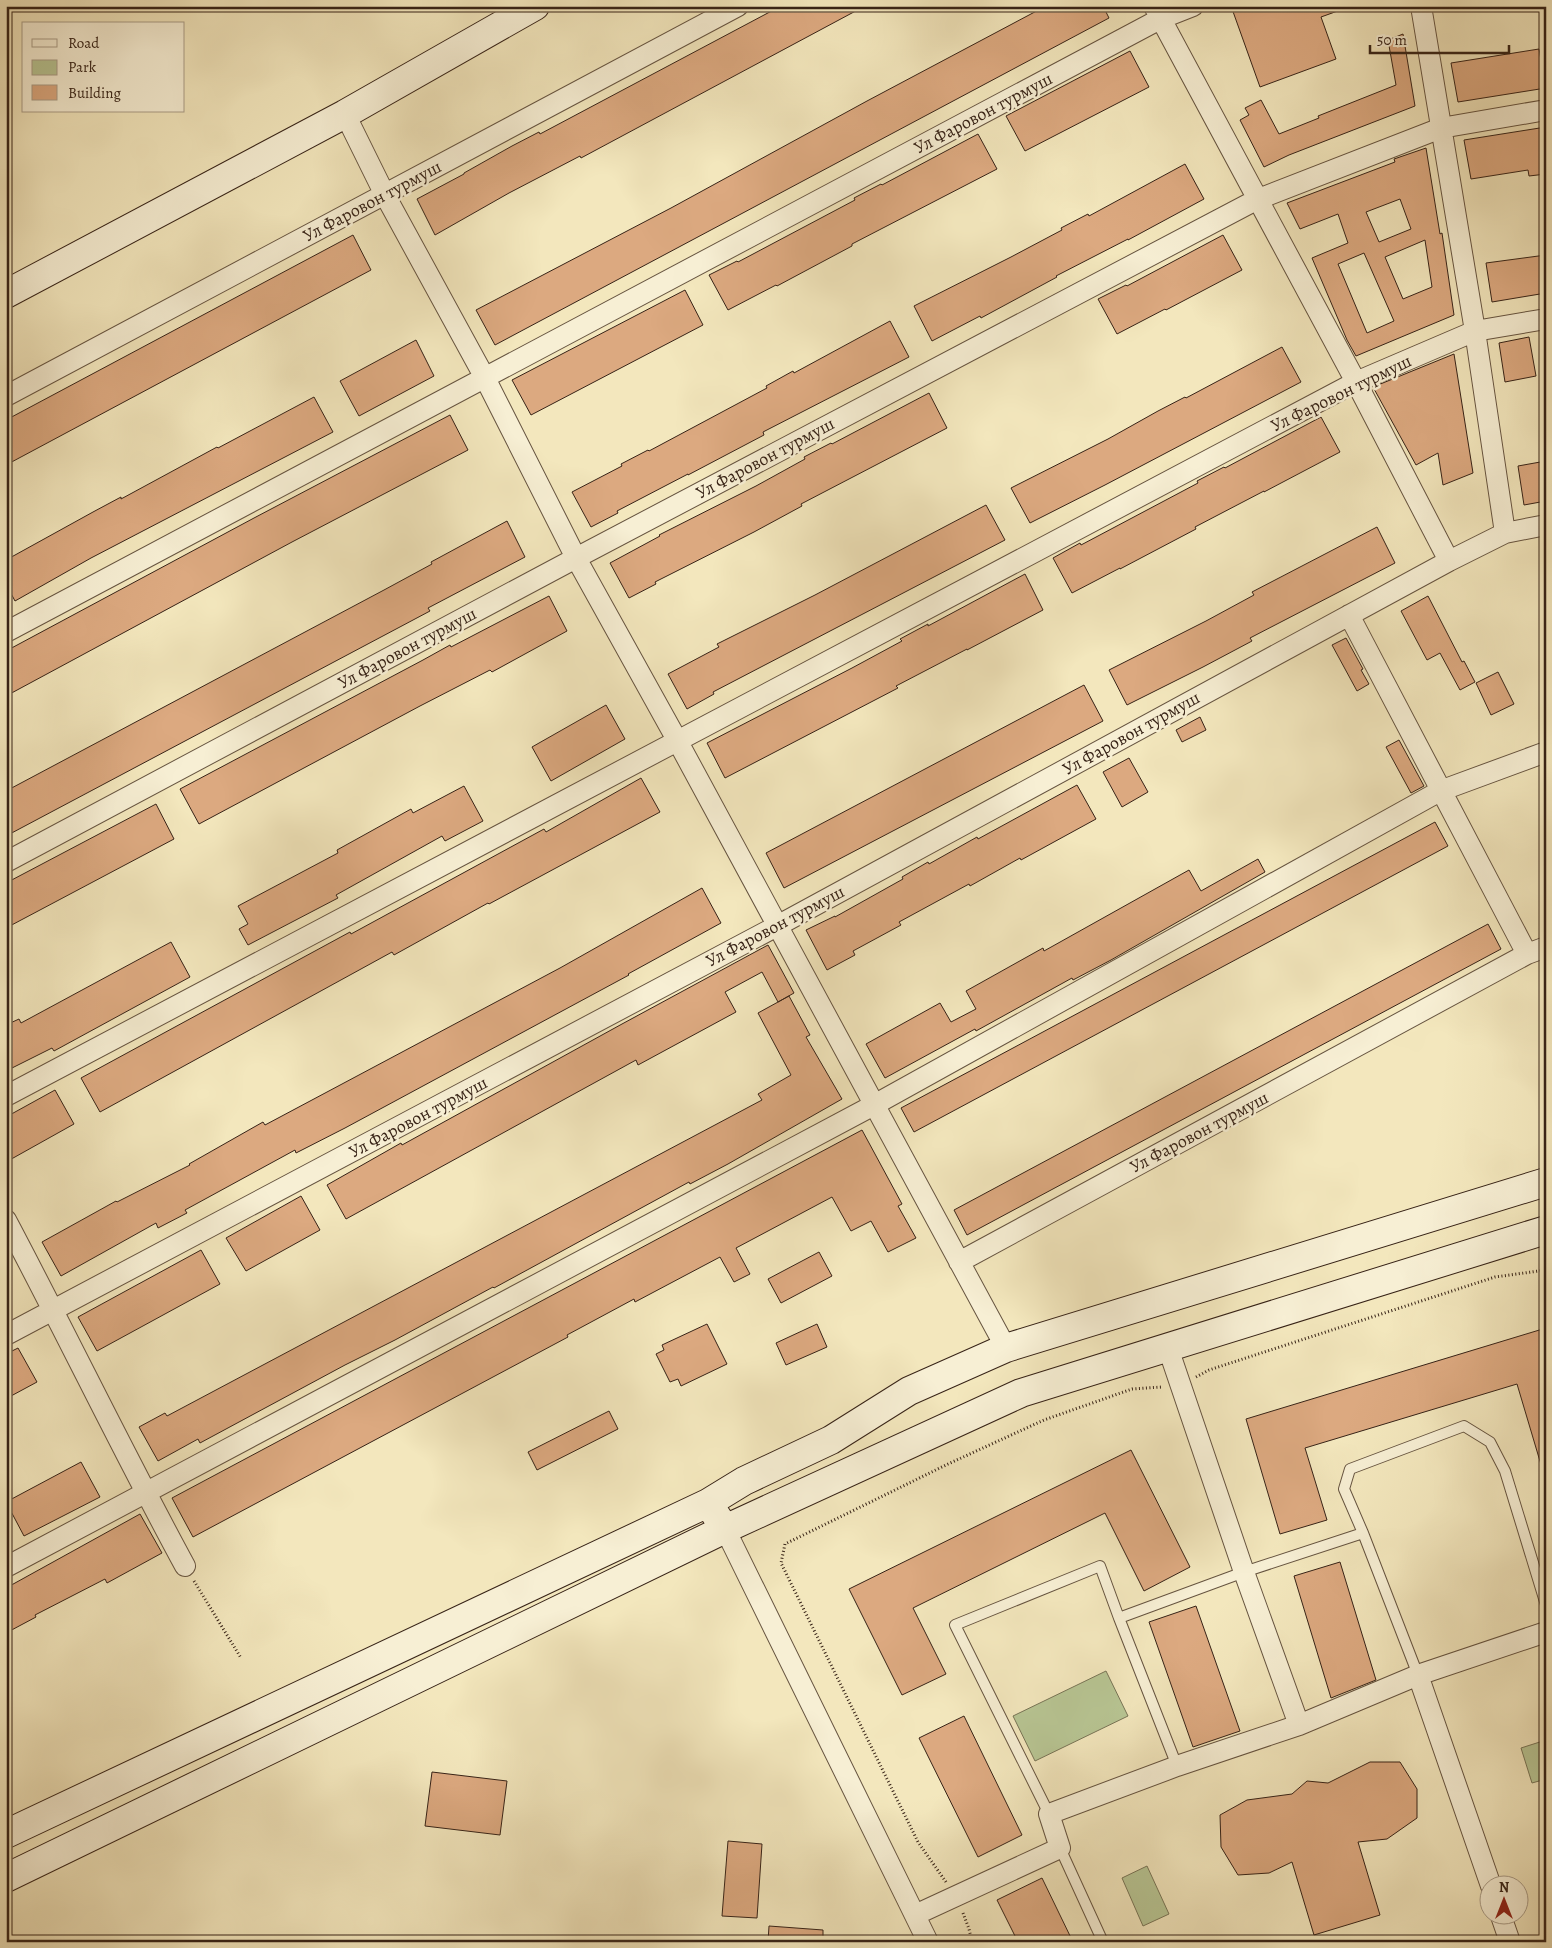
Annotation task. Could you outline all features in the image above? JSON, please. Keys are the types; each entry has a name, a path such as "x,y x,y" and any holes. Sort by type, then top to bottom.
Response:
{"street":[{"path":"6,294 345,114 535,6"},
{"name":"Ул Фаровон турмуш","path":"6,396 738,6"},
{"name":"Ул Фаровон турмуш","path":"6,632 485,378 1157,12 1194,6"},
{"path":"1421,6 1475,331 1505,533"},
{"path":"1157,12 1256,200 1356,382 1449,561"},
{"name":"Ул Фаровон турмуш","path":"6,862 576,558 1256,200 1441,128 1546,110"},
{"path":"345,114 385,194 485,378 576,558 677,740 1006,1348"},
{"name":"Ул Фаровон турмуш","path":"6,1096 1356,382 1475,331 1546,319"},
{"name":"Ул Фаровон турмуш","path":"6,1335 777,926 1449,561 1505,533 1546,526"},
{"path":"1349,615 1527,954"},
{"path":"6,1567 874,1105 1440,791 1546,752"},
{"name":"Ул Фаровон турмуш","path":"959,1262 1527,954 1546,947"},
{"path":"6,1834 708,1503 744,1482 831,1440 908,1391 1006,1348 1546,1182"},
{"path":"6,1220 54,1310 146,1494 185,1566"},
{"path":"6,1878 726,1529 1021,1393 1546,1230"},
{"path":"1168,1348 1244,1572 1299,1725"},
{"path":"708,1503 726,1529 928,1942"},
{"path":"915,1915 1060,1848 1049,1814 1177,1766 1299,1725 1418,1675 1546,1632"},
{"path":"1418,1675 1487,1876"},
{"path":"1504,1926 1510,1942"}],"lane":[{"path":"1418,1675 1344,1489 1350,1469 1464,1426 1490,1442 1506,1471 1546,1605"},
{"path":"1119,1618 1244,1572 1362,1533"},
{"path":"1049,1814 955,1624 1100,1566 1177,1766"},
{"path":"1060,1848 1104,1942"}],"path":[{"path":"972,1942 956,1896 918,1842 781,1564 785,1544 948,1464 1044,1420 1132,1389 1181,1386 1208,1370 1495,1277 1546,1270"},
{"path":"185,1566 241,1658"}],"green space":[{"path":"1106,1671 1128,1716 1035,1761 1013,1716"},
{"path":"1546,1740 1546,1779 1532,1783 1521,1748"},
{"path":"1147,1866 1169,1914 1143,1926 1122,1878"}],"building":[{"path":"781,6 865,6 581,158 580,156 509,193 435,235 417,199 512,146 539,132 540,134"},
{"path":"1046,6 1103,6 1109,18 495,345 476,310 671,208"},
{"path":"1231,6 1346,6 1346,8 1321,17 1336,59 1260,87"},
{"path":"1403,34 1415,106 1289,155 1264,167 1240,120 1249,115 1245,108 1261,100 1279,134 1319,118 1318,116 1396,85 1388,40"},
{"path":"1539,49 1546,88 1458,102 1451,63"},
{"path":"1130,51 1149,87 1025,151 1006,116"},
{"path":"1546,127 1546,174 1529,176 1528,170 1471,179 1464,140"},
{"path":"978,134 997,169 728,310 709,275 738,262 855,200 854,198"},
{"path":"1426,148 1440,234 1442,233 1454,315 1356,356 1347,340 1312,258 1348,243 1338,214 1300,229 1287,203 1395,162 1394,159","holes":["1400,199 1411,229 1379,242 1366,212","1425,240 1432,287 1403,299 1385,257","1364,253 1394,321 1367,333 1338,264"]},
{"path":"1185,164 1204,199 1056,276 981,318 980,316 932,341 914,306 1011,257 1062,230 1061,228 1088,214 1089,216"},
{"path":"353,235 371,270 6,465 6,420"},
{"path":"1223,235 1242,270 1117,334 1098,299 1127,286"},
{"path":"1546,255 1546,293 1492,302 1486,263"},
{"path":"685,290 703,325 531,415 512,380"},
{"path":"890,321 909,357 763,432 764,435 617,511 618,513 591,527 572,492 622,466 621,464 767,388 766,386 793,371 794,373"},
{"path":"1529,337 1536,376 1505,382 1499,343"},
{"path":"416,340 434,376 359,416 340,381"},
{"path":"1282,347 1301,382 1030,523 1011,488"},
{"path":"1454,354 1473,473 1443,485 1438,453 1416,465 1373,387"},
{"path":"929,393 947,428 801,504 802,506 754,532 655,582 656,584 629,598 610,563 659,535 756,486 805,459 804,457"},
{"path":"314,397 333,432 91,558 15,601 6,584 6,560 121,497 121,499"},
{"path":"450,415 468,450 292,542 6,696 6,651"},
{"path":"1321,417 1340,452 1072,593 1053,558 1080,543 1081,545 1198,483 1197,481"},
{"path":"1546,461 1546,501 1524,505 1518,466"},
{"path":"986,505 1005,540 713,692 714,694 687,709 668,674 719,647 717,644"},
{"path":"507,521 525,557 428,608 430,611 6,836 6,791 384,590"},
{"path":"1377,527 1395,563 1250,638 1252,641 1203,667 1127,705 1109,670 1206,621 1254,595 1252,592"},
{"path":"1025,574 1043,610 725,778 707,743 852,668 902,641 900,639"},
{"path":"549,596 567,631 492,672 490,670 420,706 199,824 180,789 450,645 451,647"},
{"path":"1428,596 1462,662 1464,661 1475,682 1460,690 1440,653 1427,660 1401,611"},
{"path":"1346,638 1369,684 1357,691 1332,645"},
{"path":"1498,672 1514,704 1491,715 1476,683"},
{"path":"1084,685 1103,721 784,888 766,853"},
{"path":"606,705 625,739 551,781 532,747"},
{"path":"1200,717 1206,730 1182,742 1176,730"},
{"path":"1399,740 1424,786 1411,793 1386,747"},
{"path":"1129,758 1148,792 1122,807 1103,772"},
{"path":"641,778 660,812 394,955 392,952 100,1112 81,1078 544,829 546,832"},
{"path":"1077,785 1096,819 1021,860 1020,858 899,922 901,925 853,951 855,955 827,970 806,930 835,917 903,879 902,877 928,862 929,864 977,837 978,839"},
{"path":"464,786 483,821 445,841 442,836 336,895 338,898 248,945 239,929 248,924 238,906 338,853 337,850 411,809 413,813"},
{"path":"156,804 174,839 6,928 6,883"},
{"path":"1435,822 1448,846 914,1132 901,1108"},
{"path":"1258,859 1265,872 1111,960 1073,980 1072,978 885,1078 866,1044 940,1003 951,1022 976,1009 966,991 1043,948 1044,951 1189,870 1201,891"},
{"path":"702,888 721,923 629,975 345,1128 296,1153 295,1150 185,1210 187,1213 158,1228 156,1223 61,1276 42,1242 116,1201 190,1165 263,1122 265,1125 560,968"},
{"path":"1488,924 1501,949 967,1235 954,1210"},
{"path":"171,942 190,977 54,1051 52,1048 6,1071 6,1025 19,1019 21,1023"},
{"path":"768,945 794,993 778,1002 762,972 725,992 736,1012 638,1065 636,1060 346,1219 327,1185 401,1143 402,1145"},
{"path":"789,996 810,1035 806,1037 842,1099 728,1164 690,1184 689,1182 494,1288 200,1443 198,1439 158,1461 139,1427 165,1413 167,1416 762,1100 758,1094 791,1075 758,1013"},
{"path":"55,1090 74,1124 6,1162 6,1117"},
{"path":"862,1130 902,1204 898,1206 916,1238 888,1252 871,1221 851,1231 832,1197 736,1248 750,1274 734,1282 720,1257 635,1302 634,1299 567,1335 568,1337 193,1537 172,1498"},
{"path":"301,1196 320,1230 246,1271 226,1238"},
{"path":"201,1250 220,1284 97,1351 78,1317"},
{"path":"819,1252 832,1276 781,1303 768,1279"},
{"path":"707,1324 727,1364 681,1386 678,1379 670,1382 656,1354 664,1350 662,1345"},
{"path":"817,1324 827,1347 786,1365 776,1343"},
{"path":"1546,1328 1546,1467 1542,1468 1517,1384 1305,1448 1327,1520 1280,1534 1246,1419"},
{"path":"18,1348 37,1382 11,1396 6,1388 6,1354"},
{"path":"609,1411 618,1429 537,1470 528,1452"},
{"path":"1131,1450 1190,1567 1144,1591 1105,1513 913,1608 946,1674 902,1695 849,1589"},
{"path":"81,1462 100,1497 24,1536 6,1502"},
{"path":"140,1514 162,1553 107,1583 105,1579 35,1615 36,1617 6,1633 6,1588"},
{"path":"1340,1562 1376,1680 1331,1698 1294,1576"},
{"path":"1196,1606 1240,1731 1193,1747 1149,1622"},
{"path":"964,1716 1022,1835 978,1857 919,1738"},
{"path":"1370,1762 1400,1762 1417,1789 1417,1818 1387,1839 1358,1842 1380,1915 1314,1935 1292,1862 1269,1873 1238,1875 1221,1847 1220,1815 1247,1800 1292,1794 1307,1781 1328,1783"},
{"path":"432,1772 507,1781 500,1835 425,1826"},
{"path":"728,1841 762,1844 757,1918 722,1916"},
{"path":"1042,1878 1073,1942 1018,1942 997,1900"},
{"path":"769,1926 823,1930 823,1942 768,1942"}]}
